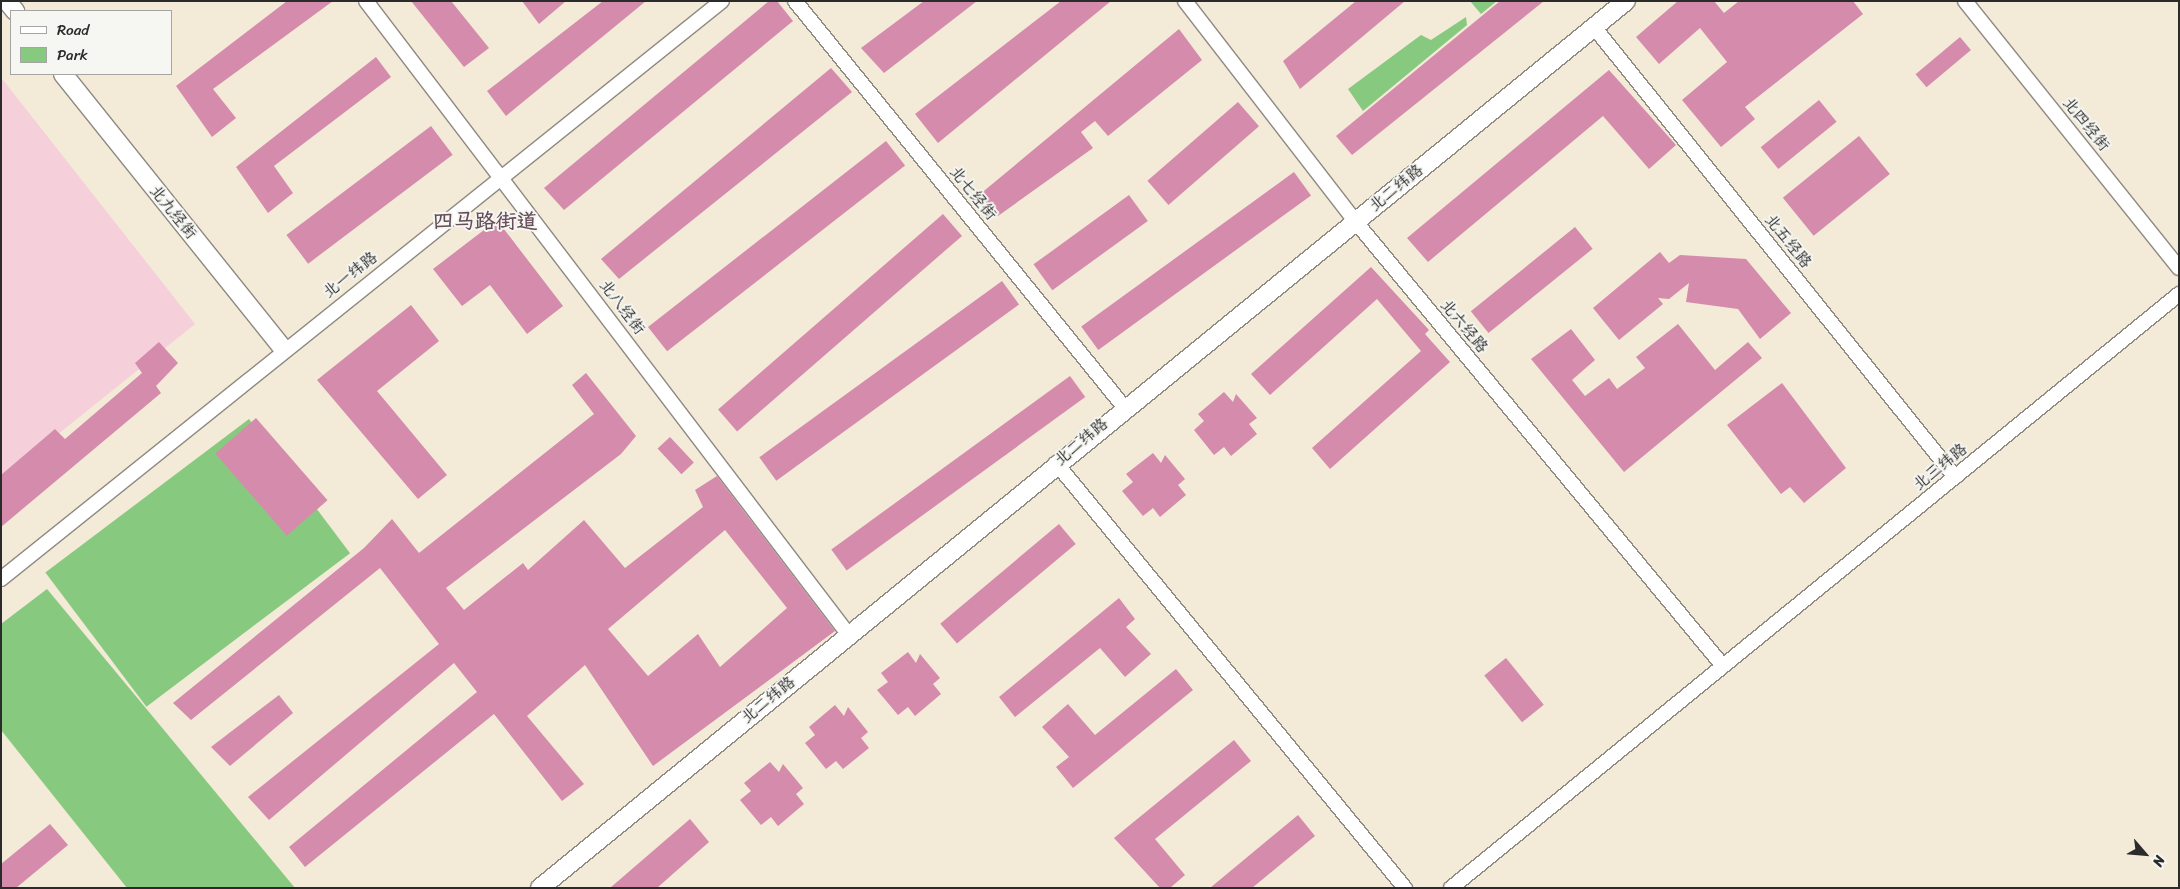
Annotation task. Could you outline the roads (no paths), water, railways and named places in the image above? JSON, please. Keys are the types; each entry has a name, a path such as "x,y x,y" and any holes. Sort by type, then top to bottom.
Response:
{"street":[{"name":"北八经街","path":"366,1 848,634"},
{"name":"北一纬路","path":"1,579 283,349 503,179 722,1"},
{"name":"北七经街","path":"795,1 1124,407"},
{"name":"北六经路","path":"1185,1 1355,221 1723,666"},
{"name":"北二纬路","path":"540,888 1124,407 1626,1"},
{"name":"北四经街","path":"1965,1 2179,268"},
{"name":"北五经路","path":"1594,27 1955,477"},
{"name":"北九经街","path":"64,75 283,349"},
{"name":"北三纬路","path":"1451,888 2179,294"},
{"path":"1056,464 1405,888"}],"district":[{"name":"四马路街道","path":"485,221"}]}
